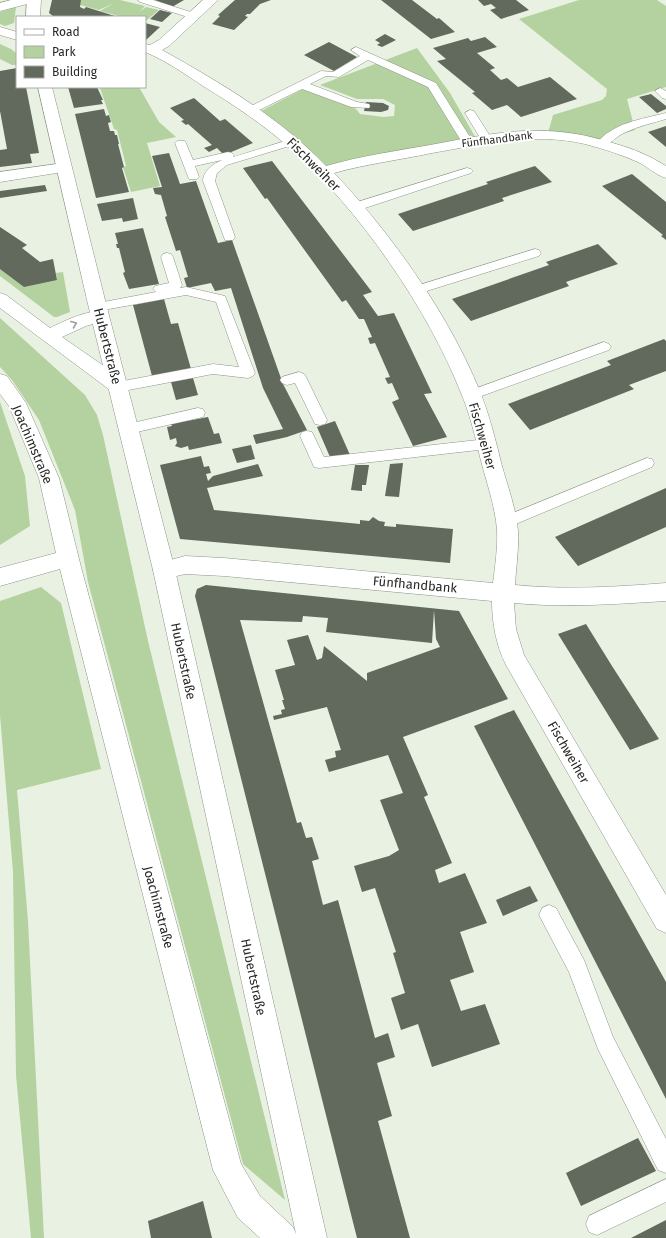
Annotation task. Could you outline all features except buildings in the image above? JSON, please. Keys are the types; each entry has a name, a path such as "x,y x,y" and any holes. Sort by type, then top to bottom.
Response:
{"street":[{"path":"0,7 26,0"},
{"path":"33,16 34,0"},
{"path":"148,49 164,43 211,0"},
{"path":"0,31 16,36"},
{"name":"Fischweiher","path":"148,49 213,85 251,110 288,138 324,171 355,207 386,247 416,290 449,345 471,395 486,444 506,522 507,557 503,610 506,634 514,658 666,920"},
{"name":"Hubertstraße","path":"45,88 98,308 164,570 311,1238"},
{"name":"Fünfhandbank","path":"324,171 353,162 467,142 509,135 541,134 570,137 602,144 645,160 666,173"},
{"path":"0,177 64,168"},
{"path":"0,299 118,386"},
{"path":"49,336 81,321 98,308"},
{"name":"Joachimstraße","path":"0,381 17,403 49,478 67,558 228,1170 248,1206 282,1238"},
{"path":"2,576 67,558"},
{"name":"Fünfhandbank","path":"164,570 185,565 224,567 545,597 608,596 666,592"}],"lane":[{"path":"143,0 194,16"},
{"path":"356,50 432,85 467,142"},
{"path":"251,110 325,73 335,75 368,56"},
{"path":"302,85 355,105 365,106"},
{"path":"470,113 486,139"},
{"path":"602,144 607,138 619,131 666,116"},
{"path":"189,164 222,158 267,142 288,138"},
{"path":"229,237 209,181 209,177 212,172 223,163 288,138"},
{"path":"181,143 193,177"},
{"path":"355,207 467,171"},
{"path":"416,290 535,253"},
{"path":"98,308 176,286 167,257"},
{"path":"98,308 186,292 221,299 252,374 213,369 118,386"},
{"path":"471,395 604,347"},
{"path":"287,380 299,377 320,420"},
{"path":"128,429 198,413"},
{"path":"307,436 319,463 486,444"},
{"path":"506,522 647,463"},
{"path":"549,915 577,967 604,1042 666,1162"},
{"path":"597,1224 666,1190"}],"green space":[{"path":"81,0 120,0 145,6 139,12 146,7 159,10 146,20 146,16 119,16 100,11 114,3 99,10 80,5"},
{"path":"579,0 657,0 666,6 666,87 627,99 635,130 597,142 548,133 553,115 602,100 606,96 607,89 519,19"},
{"path":"16,7 14,23 5,26 0,24 0,12"},
{"path":"0,44 16,53 16,65 12,65 0,59"},
{"path":"417,48 450,93 477,140 324,170 257,113 305,88 356,109 360,114 384,117 394,116 395,105 383,99 357,99 320,85"},
{"path":"100,88 140,88 159,122 176,137 147,143 160,186 131,192 123,167 126,166 117,130 114,129"},
{"path":"0,269 57,280 56,273 63,272 70,312 54,317 0,276"},
{"path":"0,318 85,395 97,415 103,435 148,641 285,1200 243,1164 88,582 75,510 39,420 12,380 0,367"},
{"path":"0,402 25,476 30,526 0,545"},
{"path":"41,587 61,603 101,769 17,790 28,921 44,1238 31,1238 16,1075 13,872 0,715 0,601"}]}
